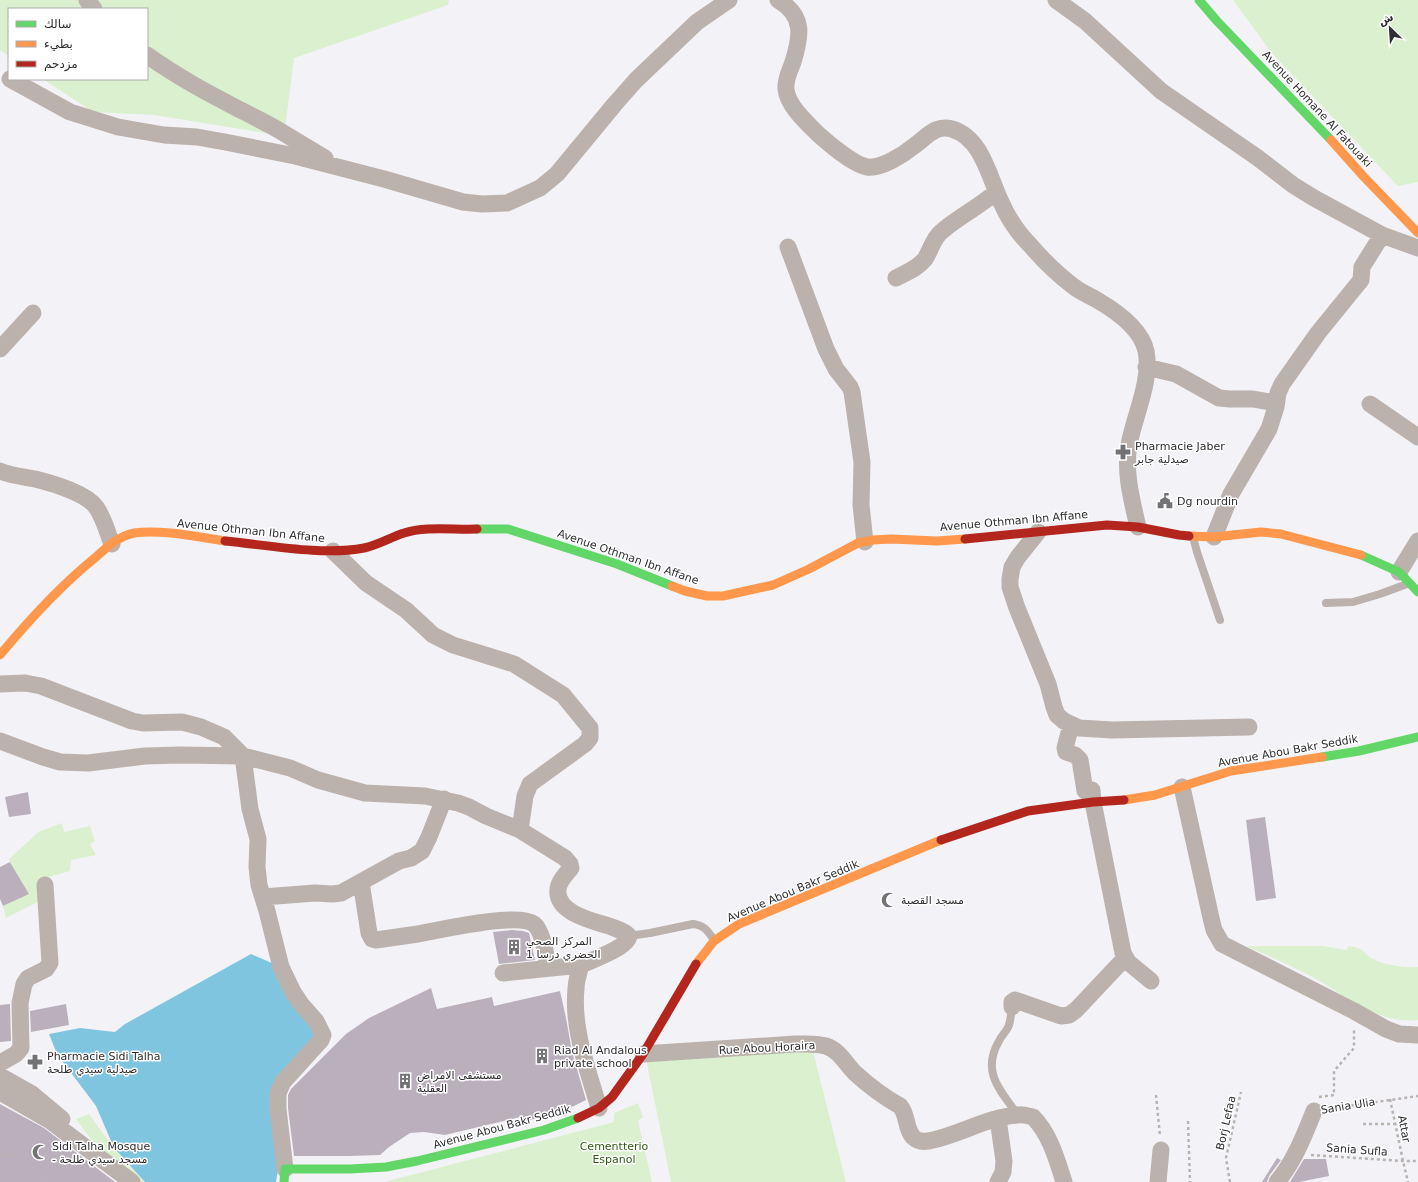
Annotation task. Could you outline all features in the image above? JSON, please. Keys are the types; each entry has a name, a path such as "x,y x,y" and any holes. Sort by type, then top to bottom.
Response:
{"street":[{"path":"87,0 93,8"},
{"path":"14,80 70,112 118,127 225,142 288,154 342,167 463,202 482,204 507,203 521,198 540,188 558,174 636,80 697,22 729,0"},
{"path":"778,0 794,13 799,23 797,48 787,77 786,90 799,115 819,134 846,155 868,167 880,165 894,159 914,146 930,132 939,128 948,128 960,132 972,142 981,156 988,169 1002,205 1015,227 1028,243 1074,288 1114,311 1134,329 1142,340 1146,351 1146,367 1143,390 1129,445 1127,461 1132,501 1138,527"},
{"path":"1056,0 1085,21 1161,91 1258,158 1293,185 1382,235 1418,248"},
{"name":"Avenue Homane Al Fatouaki","path":"1199,0 1217,21 1318,125 1364,177 1418,233"},
{"path":"148,56 221,101 274,128 342,167"},
{"path":"896,278 911,271 919,265 940,233 996,192"},
{"path":"1214,537 1231,494 1269,429 1275,411 1278,393 1282,384 1299,359 1361,280 1362,267 1382,235"},
{"path":"788,248 826,348 836,369 850,387 852,392 862,462 861,505 865,542"},
{"path":"0,349 32,313"},
{"path":"1146,367 1176,374 1219,398 1253,399 1276,403"},
{"path":"1370,404 1418,437"},
{"path":"0,471 39,480 83,496 92,502 96,507 112,544"},
{"name":"Avenue Othman Ibn Affane","path":"2,651 59,590 78,572 112,544 126,536 140,533 333,551 365,548 404,533 417,530 508,529 617,564 685,591 707,596 723,596 773,585 809,569 858,543 865,542 891,539 937,541 984,538 1106,525 1138,527 1172,534 1214,537 1261,532 1282,534 1359,554 1404,577 1418,592"},
{"path":"1038,532 1012,567 1010,587 1048,684 1057,715 1064,721 1079,728 1112,730 1249,727"},
{"path":"1404,577 1418,541"},
{"path":"333,551 366,583 406,610 433,635 453,645 514,664 563,695 588,725 591,734 590,738 585,744 530,784 525,796 520,830"},
{"path":"0,684 25,683 40,686 132,721 143,723 182,722 191,724 224,738 243,756 250,809 258,839 257,866 259,885 281,967 293,992 316,1022 323,1035 317,1045 295,1067 283,1082 278,1093 284,1176"},
{"path":"1071,725 1065,750 1068,753 1077,756 1080,760 1085,791 1092,790 1093,802 1126,960 1151,980"},
{"path":"1405,740 1418,734"},
{"path":"1405,740 1418,737"},
{"name":"Avenue Abou Bakr Seddik","path":"284,1176 347,1176 417,1161 503,1138 544,1130 580,1118 599,1108 612,1097 644,1054 693,967 714,941 739,924 859,875 915,850 966,831 1028,811 1155,795 1231,771 1358,751 1405,740"},
{"path":"0,741 60,762 88,763 145,756 243,756 290,768 318,780 365,793 425,796 444,799 469,807 486,816 520,830 557,853 570,864 571,868 563,878 558,888 559,898 562,904 577,915 619,929 628,936 626,941 614,950 581,965 502,972"},
{"path":"1182,787 1214,930 1222,944 1386,1029 1399,1034 1418,1035"},
{"path":"263,897 315,893 341,893 399,861 411,858 422,851 444,799"},
{"path":"361,882 369,933 372,939 376,940 499,921 529,921 537,928 541,936 548,967"},
{"path":"0,1063 16,1054 21,1048 20,1003 24,984 28,978 46,970 50,963 45,885"},
{"path":"1012,1007 1012,1002 1014,1000 1061,1016 1069,1015 1076,1010 1126,960"},
{"path":"581,965 576,988 576,1011 579,1032 599,1108"},
{"name":"Rue Abou Horaira","path":"644,1054 801,1044 826,1046 839,1054 855,1072 872,1087 900,1106 903,1110 912,1136 918,1140 932,1141 998,1119 1018,1115 1033,1117 1044,1133 1056,1156 1064,1182"},
{"path":"0,1076 32,1094 69,1124 88,1149"},
{"path":"1,1094 49,1120 132,1182"},
{"name":"Sania Ulia","path":"1277,1182 1286,1171 1295,1154 1314,1111"},
{"path":"998,1119 1004,1161 1003,1172 998,1182"},
{"path":"1158,1182 1162,1150"}],"lane":[{"path":"1193,536 1220,620"},
{"path":"1326,604 1353,602 1380,594 1404,577"},
{"path":"628,936 693,924 704,927 714,941"},
{"path":"1012,1007 1009,1025 992,1054 992,1065 993,1077 1003,1095 1018,1115"}],"path":[{"path":"1314,1111 1309,1098 1334,1095 1334,1071 1354,1048 1354,1012"},
{"name":"Borj Lefaa","path":"1230,1182 1226,1158 1241,1092"},
{"path":"1156,1095 1162,1150"},
{"name":"Sania Ulia","path":"1314,1111 1418,1096"},
{"name":"Attar","path":"1390,1100 1408,1182"},
{"path":"1188,1121 1190,1182"},
{"path":"1363,1124 1395,1124"},
{"path":"0,1155 9,1154 23,1157 44,1174 46,1182"},
{"name":"Sania Sufla","path":"1295,1154 1418,1161"}],"green space":[{"path":"0,0 449,0 448,5 294,58 284,136 154,115 93,112 45,80 148,80 148,8 8,8 8,55 0,50"},
{"path":"1233,0 1418,0 1418,182 1398,186 1271,52"},
{"path":"62,823 64,832 90,826 95,841 90,844 96,855 71,860 70,871 48,877 40,901 6,918 3,906 29,894 9,859 38,832"},
{"path":"1246,946 1323,946 1346,950 1349,946 1360,949 1369,957 1383,963 1418,967 1418,1020 1403,1020 1388,1017 1360,1006 1307,974"},
{"path":"813,1051 846,1182 671,1182 646,1059"},
{"name":"Cementterio Espanol","path":"638,1103 643,1117 638,1121 652,1182 384,1182 614,1122 614,1113"},
{"path":"89,1114 115,1150 145,1182 133,1182 106,1160 76,1119"}],"water":[{"path":"251,954 281,967 323,1035 275,1084 279,1163 276,1182 145,1182 114,1148 96,1106 57,1054 49,1034 80,1028 115,1032 125,1024"}],"building":[{"path":"28,792 31,814 9,817 5,797"},
{"path":"1265,817 1276,898 1256,901 1246,820"},
{"path":"10,862 29,894 3,906 0,899 0,867"},
{"name":"المركز الصحي الحضري درسا 1","path":"512,930 529,933 535,960 499,964 493,932"},
{"name":"مستشفى الامراض العقلية","path":"431,988 437,1009 492,997 494,1006 560,991 572,1052 586,1100 574,1106 542,1117 521,1122 520,1117 445,1135 424,1132 410,1133 380,1155 294,1156 288,1108 288,1095 291,1089 346,1034 369,1018"},
{"path":"10,1004 11,1041 0,1042 0,1005"},
{"path":"66,1004 69,1025 31,1032 30,1011"},
{"name":"Sidi Talha Mosque - مسجد سيدي طلحة","path":"0,1104 44,1128 115,1182 0,1182"},
{"path":"1277,1158 1281,1160 1269,1176 1267,1182 1262,1182"},
{"path":"1304,1159 1326,1159 1329,1176 1299,1182 1290,1182"}],"traffic: fast":[{"path":"1199,0 1217,21 1331,140"},
{"path":"477,529 508,529 617,564 672,586"},
{"path":"1361,555 1399,572 1418,592"},
{"path":"1322,757 1359,751 1418,737"},
{"path":"284,1182 285,1169 350,1169 386,1167 417,1161 544,1130 578,1118"}],"traffic: slow":[{"path":"1331,140 1418,233"},
{"path":"0,655 57,592 104,549 123,537 134,533 156,532 225,541"},
{"path":"1189,536 1214,537 1261,532 1281,534 1361,555"},
{"path":"672,586 685,591 707,596 723,596 773,585 809,569 858,543 891,539 937,541 965,539"},
{"path":"1124,800 1155,795 1231,771 1322,757"},
{"path":"696,964 714,941 739,924 941,840"}],"traffic: jam":[{"path":"965,539 1107,525 1138,527 1189,536"},
{"path":"225,541 295,549 331,551 369,547 412,531 430,529 477,529"},
{"path":"941,840 1028,811 1093,802 1124,800"},
{"path":"578,1118 599,1108 612,1097 643,1054 696,964"}],"place":[{"name":"Pharmacie Jaber صيدلية جابر","path":"1123,452"},
{"name":"Dg nourdin","path":"1165,501"},
{"name":"مسجد القصبة","path":"889,900"},
{"name":"المركز الصحي الحضري درسا 1","path":"514,947"},
{"name":"Riad Al Andalous private school","path":"542,1056"},
{"name":"Pharmacie Sidi Talha صيدلية سيدي طلحة","path":"35,1062"},
{"name":"مستشفى الامراض العقلية","path":"405,1081"},
{"name":"Sidi Talha Mosque - مسجد سيدي طلحة","path":"40,1152"}]}
